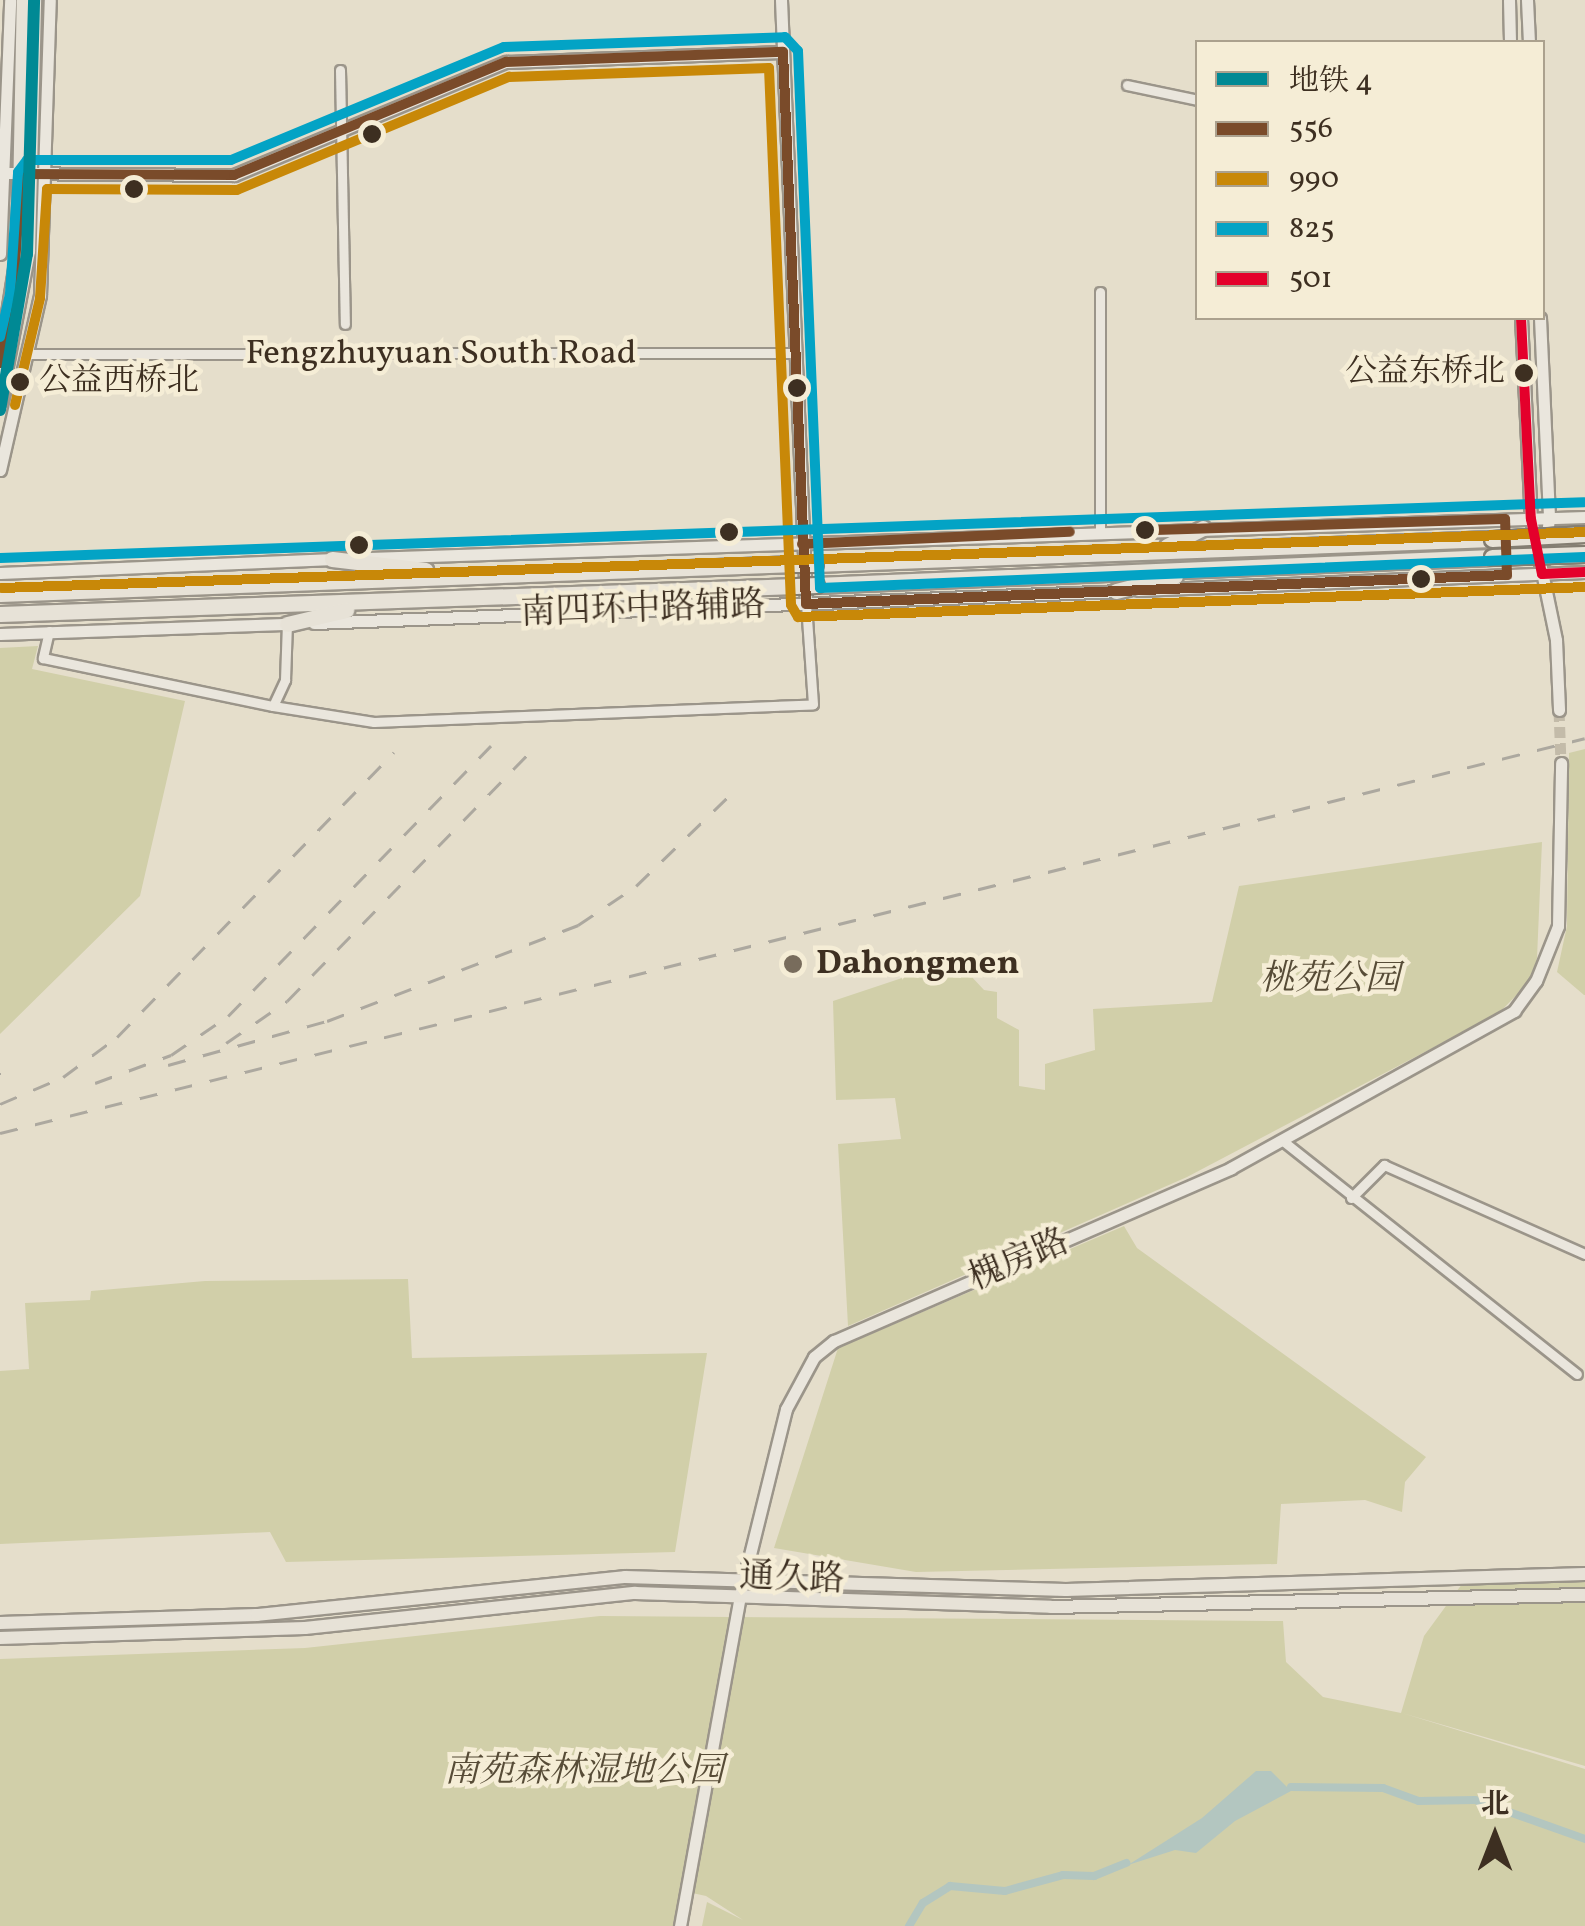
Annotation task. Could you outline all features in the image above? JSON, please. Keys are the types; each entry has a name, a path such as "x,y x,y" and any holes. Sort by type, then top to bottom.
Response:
{"highway":[{"path":"1163,548 1204,528"},
{"path":"0,594 1585,534"},
{"path":"0,614 1585,554"},
{"path":"332,560 474,576"},
{"path":"1116,591 1204,568"},
{"path":"287,624 382,601"}],"main road":[{"path":"0,254 10,0"},
{"path":"0,363 33,174 23,0"},
{"path":"0,470 31,354 35,0"},
{"path":"0,402 25,296 50,0"},
{"path":"781,0 792,353 806,604"},
{"path":"1509,0 1510,40"},
{"path":"1528,0 1529,40"},
{"path":"2,174 234,175 506,62 783,52"},
{"path":"1521,320 1531,518 1556,640 1560,710"},
{"path":"1540,320 1549,518 1542,574"},
{"name":"南四环中路辅路","path":"0,573 1585,516"},
{"path":"1505,519 1507,575"},
{"name":"南四环中路辅路","path":"0,634 1585,572"},
{"name":"槐房路","path":"680,1926 744,1577 786,1409 814,1357 834,1340 1178,1194 1283,1141 1522,1003 1558,926 1561,763"},
{"name":"通久路","path":"0,1623 257,1615 625,1576 1080,1590 1585,1574"},
{"name":"通久路","path":"0,1638 289,1629 635,1593 1051,1607 1585,1595"}],"street":[{"path":"340,70 345,324"},
{"path":"1127,85 1195,99"},
{"path":"1100,292 1100,531"},
{"name":"Fengzhuyuan South Road","path":"31,354 792,353"},
{"path":"49,631 43,658 273,706 374,722 813,704 806,604"},
{"path":"273,706 285,680 287,624"},
{"path":"1283,1141 1577,1374"},
{"path":"1351,1198 1384,1165 1585,1254"}],"green space":[{"path":"38,646 32,669 185,701 140,896 0,1034 0,648"},
{"path":"1585,749 1584,995 1557,972 1567,926 1569,753"},
{"name":"桃苑公园","path":"1542,842 1537,958 1530,981 1499,1013 1187,1177 848,1326 838,1144 901,1139 895,1098 836,1100 833,1001 956,960 984,990 997,992 997,1018 1019,1030 1019,1086 1045,1090 1045,1064 1095,1050 1093,1009 1212,1002 1239,886"},
{"path":"1124,1226 1137,1248 1426,1457 1405,1482 1402,1512 1365,1500 1281,1504 1277,1564 916,1572 774,1548 838,1348"},
{"path":"408,1279 412,1358 707,1353 675,1552 286,1562 270,1532 0,1544 0,1371 29,1369 25,1303 90,1300 91,1291 205,1281"},
{"name":"南苑森林湿地公园","path":"1585,1580 1585,1766 1402,1713 1585,1769 1585,1926 702,1926 707,1902 743,1920 706,1896 683,1891 676,1926 0,1926 0,1659 305,1648 600,1616 1283,1621 1286,1662 1323,1697 1401,1713 1424,1636 1462,1584"}],"shaded area":[{"path":"1256,1771 1271,1771 1291,1791 1235,1821 1196,1853 1175,1850 1128,1865 1202,1818"}],"waterway":[{"path":"1291,1787 1383,1788 1419,1801 1475,1800 1585,1839"},
{"path":"909,1926 923,1903 950,1886 1005,1891 1063,1875 1094,1876 1127,1863"}],"tunnel":[{"path":"1559,710 1561,763"}],"railway":[{"path":"0,1133 1585,738"},
{"path":"95,1083 171,1055 228,1016 491,746"},
{"path":"226,1043 287,1001 535,747"},
{"path":"0,1104 63,1077 117,1037 394,752"},
{"path":"168,1065 327,1021 578,925 636,886 729,796"}],"metro line":[{"name":"4","path":"0,410 27,254 34,0"}],"transit line":[{"name":"825","path":"0,337 10,294 18,172 27,160 231,160 504,47 785,37 798,51 820,588 1584,557"},
{"name":"556","path":"783,52 806,604 1507,575 1505,519 1145,530"},
{"name":"556","path":"0,363 13,295 21,174 234,175 506,62 783,52"},
{"name":"990","path":"15,405 40,298 47,189 237,190 509,77 769,68 791,605 798,617 1585,587"},
{"name":"501","path":"1521,320 1531,519 1542,574 1585,572"},
{"name":"825","path":"0,558 1584,502"},
{"name":"556","path":"802,544 1070,532"},
{"name":"990","path":"1,588 1585,532"}],"place":[{"name":"公益东桥北","path":"1524,373"},
{"name":"公益西桥北","path":"20,382"},
{"name":"Dahongmen","path":"793,964"}]}
